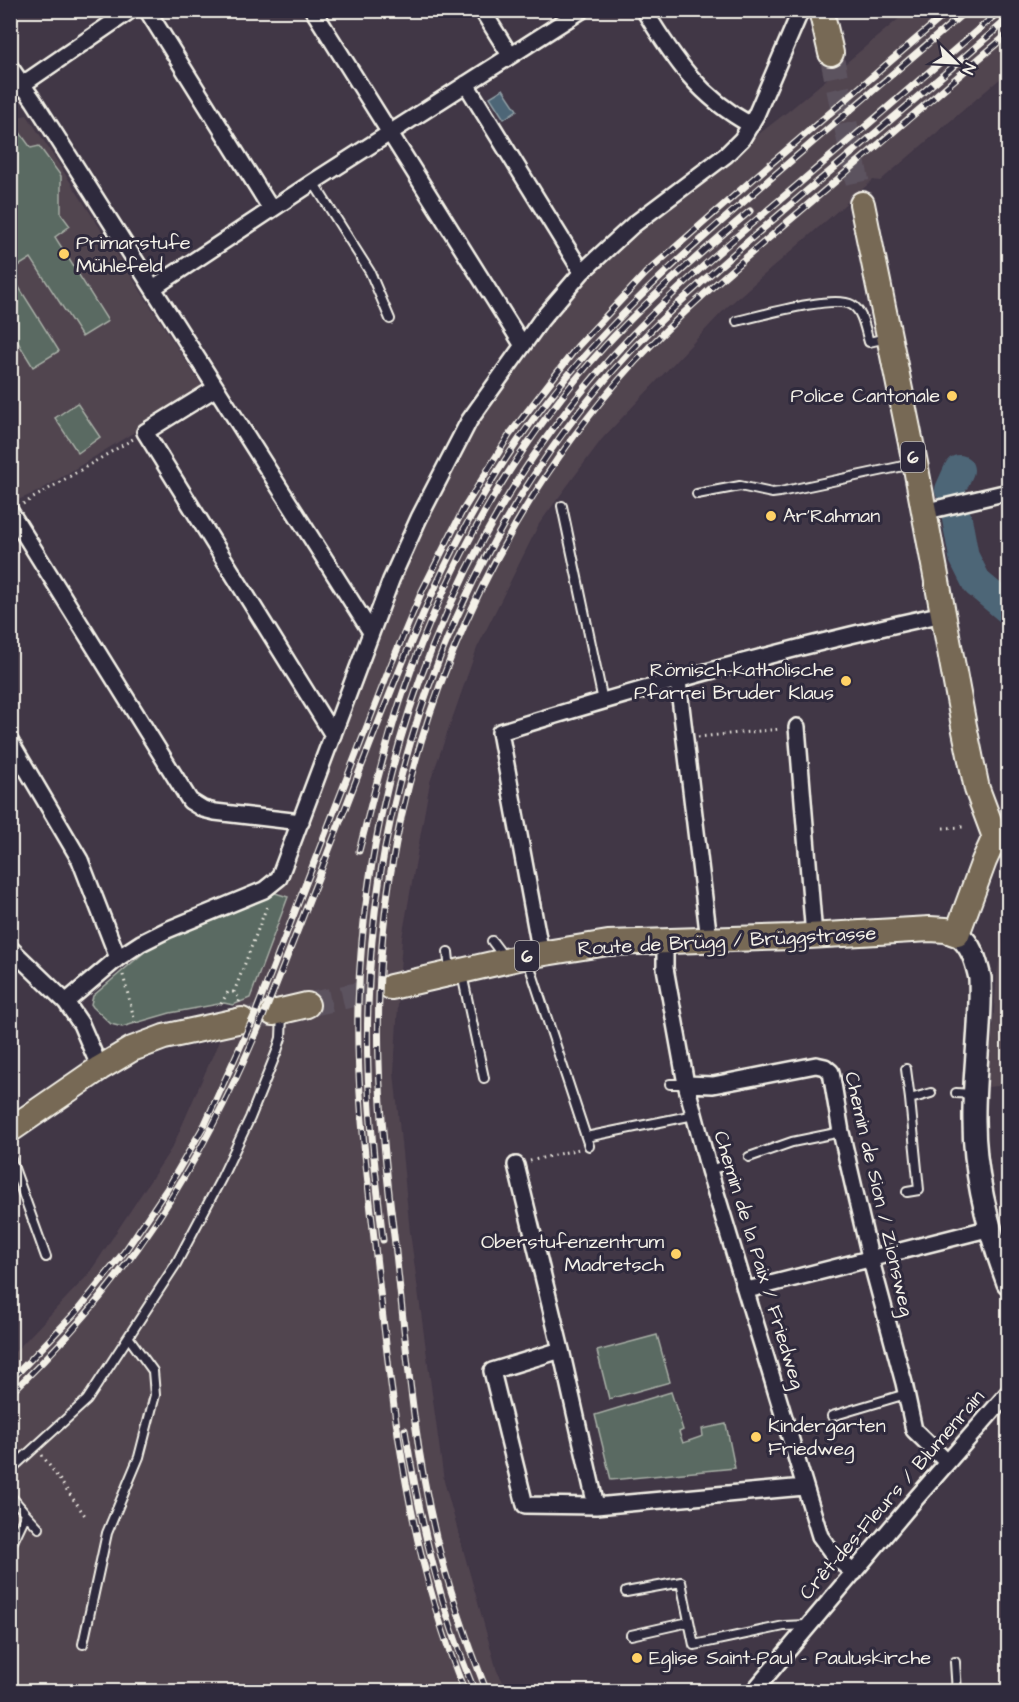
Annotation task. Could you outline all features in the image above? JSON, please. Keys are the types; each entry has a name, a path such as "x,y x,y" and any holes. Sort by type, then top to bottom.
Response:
{"main road":[{"path":"821,10 831,53"},
{"name":"6","path":"862,204 915,463 977,789 1002,835 984,861 957,933"},
{"name":"Route de Brügg / Brüggstrasse","path":"392,987 454,966 608,944 930,929 957,933"},
{"path":"957,933 970,948 980,978 965,1094 974,1123 977,1163 991,1228 1008,1283"},
{"path":"277,1012 307,1005"},
{"path":"10,1130 100,1068 145,1043 240,1013"}],"street":[{"path":"17,89 131,10"},
{"path":"147,10 271,209"},
{"path":"313,10 522,344"},
{"path":"482,10 510,55"},
{"path":"153,288 271,209 582,10"},
{"path":"644,10 686,74 718,105 751,125"},
{"path":"66,1002 167,930 270,886 282,873 371,632 405,548 459,438 522,344 582,272 644,216 732,150 742,139 751,125 801,10"},
{"path":"10,67 17,89 153,288 371,632"},
{"path":"466,84 582,272"},
{"path":"216,387 145,432 333,735"},
{"path":"923,512 1008,492"},
{"path":"14,509 190,801 203,809 214,812 301,822"},
{"path":"525,957 500,732 603,700 819,642 943,614"},
{"path":"678,681 709,940"},
{"path":"797,727 814,936"},
{"path":"10,741 80,860 119,964"},
{"name":"Chemin de la Paix / Friedweg","path":"664,942 678,1084 694,1115 820,1536 835,1557 854,1573"},
{"path":"14,956 66,1002 81,1024 100,1068"},
{"name":"Chemin de Sion / Zionsweg","path":"678,1084 713,1085 816,1065 825,1067 831,1072 834,1079 841,1132 914,1430 947,1462"},
{"path":"678,1084 705,1093 724,1095"},
{"path":"516,1165 596,1506"},
{"path":"747,1290 991,1228"},
{"path":"561,1350 492,1371 525,1505 596,1506 804,1487"},
{"name":"Crêt-des-Fleurs / Blumenrain","path":"753,1692 1008,1393"}],"lane":[{"path":"313,182 370,272 390,318"},
{"path":"737,321 798,307 840,302 851,304 859,311 869,342 888,338"},
{"path":"698,494 740,486 772,493 780,492 915,463"},
{"path":"562,506 603,700"},
{"path":"492,941 525,957 589,1146"},
{"path":"454,966 484,1078"},
{"path":"10,1470 87,1400 129,1338 194,1232 226,1169 277,1051 281,1038 277,1012"},
{"path":"906,1069 920,1190 908,1192"},
{"path":"910,1099 931,1093"},
{"path":"586,1137 694,1115"},
{"path":"749,1157 792,1142 841,1132"},
{"path":"10,1157 46,1257"},
{"path":"709,1170 726,1165"},
{"path":"83,1644 107,1533 139,1457 155,1395 153,1371 129,1338"},
{"path":"832,1416 906,1394"},
{"path":"10,1495 39,1528"},
{"path":"10,1548 26,1514"},
{"name":"Crêt-des-Fleurs / Blumenrain","path":"626,1592 681,1582 694,1645 784,1626 808,1625"},
{"path":"631,1635 688,1622"},
{"path":"955,1662 957,1692"}],"path":[{"path":"14,509 145,432"},
{"path":"684,738 797,727"},
{"path":"943,828 963,827"},
{"path":"234,992 268,902 270,886"},
{"path":"119,964 126,982 136,1026"},
{"path":"220,1006 228,992 234,992 240,999 240,1013"},
{"path":"36,1448 86,1517"}],"shaded area":[{"path":"908,11 1008,11 1008,72 880,181 873,180 726,308 602,439 539,524 477,648 430,782 402,938 394,1072 410,1232 444,1481 497,1671 508,1691 11,1691 10,1357 88,1275 173,1146 237,1000 285,881 396,585 423,522 470,431 534,339 587,276 638,228 791,109"},
{"name":"Primarstufe Mühlefeld","path":"27,115 204,389 39,491 11,503 10,119"},
{"path":"1008,899 1008,1085 988,1087 997,975"}],"green space":[{"path":"13,123 31,148 39,146 61,176 61,214 70,226 55,237 108,321 82,337 31,258 12,270 18,279 15,281 59,351 33,367 11,331 10,125"},
{"path":"77,403 100,437 78,453 55,418"},
{"path":"272,892 288,897 250,998 233,1005 224,1003 170,1013 122,1027 111,1024 91,1004 93,996 154,944"},
{"path":"657,1335 670,1382 609,1399 597,1351"},
{"path":"671,1392 683,1430 679,1432 683,1443 703,1436 702,1429 726,1424 735,1468 611,1480 595,1415"}],"water":[{"path":"503,89 517,110 504,119 490,97"}],"waterway":[{"path":"950,490 959,470"},
{"path":"957,519 964,557 977,583 1008,609"}],"tunnel":[{"path":"831,53 862,204"},
{"path":"307,1005 391,987"},
{"path":"242,1020 273,1013"}],"railway":[{"path":"10,1381 78,1310 125,1251 167,1189 205,1124 255,1014 392,662 422,591 463,510 510,434 577,347 646,273 950,10"},
{"path":"10,1394 91,1309 126,1265 158,1219 214,1123 263,1017 430,598 485,491 507,457 568,375 636,301 708,233 967,10"},
{"path":"465,1692 428,1583 404,1472 388,1360 360,1096 358,1005 365,913 380,822 402,733 433,646 471,562 516,482 570,407 630,337 690,278 1001,10"},
{"path":"383,1240 369,1094 367,1035 375,917 389,828 411,741 440,656 477,574 521,496 572,422 629,353 713,272 1008,19"},
{"path":"487,1692 453,1596 436,1537 421,1464 382,1120 378,1027 386,909 400,824 422,739 451,656 487,577 530,501 579,429 635,362 714,285 1008,34"},
{"path":"359,851 391,732 420,646 462,554 512,467 571,385 604,347 675,277 750,211"},
{"path":"405,1430 432,1563 451,1628 475,1692"}],"place":[{"name":"Primarstufe Mühlefeld","path":"64,254"},
{"name":"Police Cantonale","path":"952,396"},
{"name":"Ar'Rahman","path":"771,516"},
{"name":"Römisch-katholische Pfarrei Bruder Klaus","path":"846,681"},
{"name":"Oberstufenzentrum Madretsch","path":"676,1254"},
{"name":"Kindergarten Friedweg","path":"756,1437"},
{"name":"Eglise Saint-Paul - Pauluskirche","path":"637,1658"}]}
